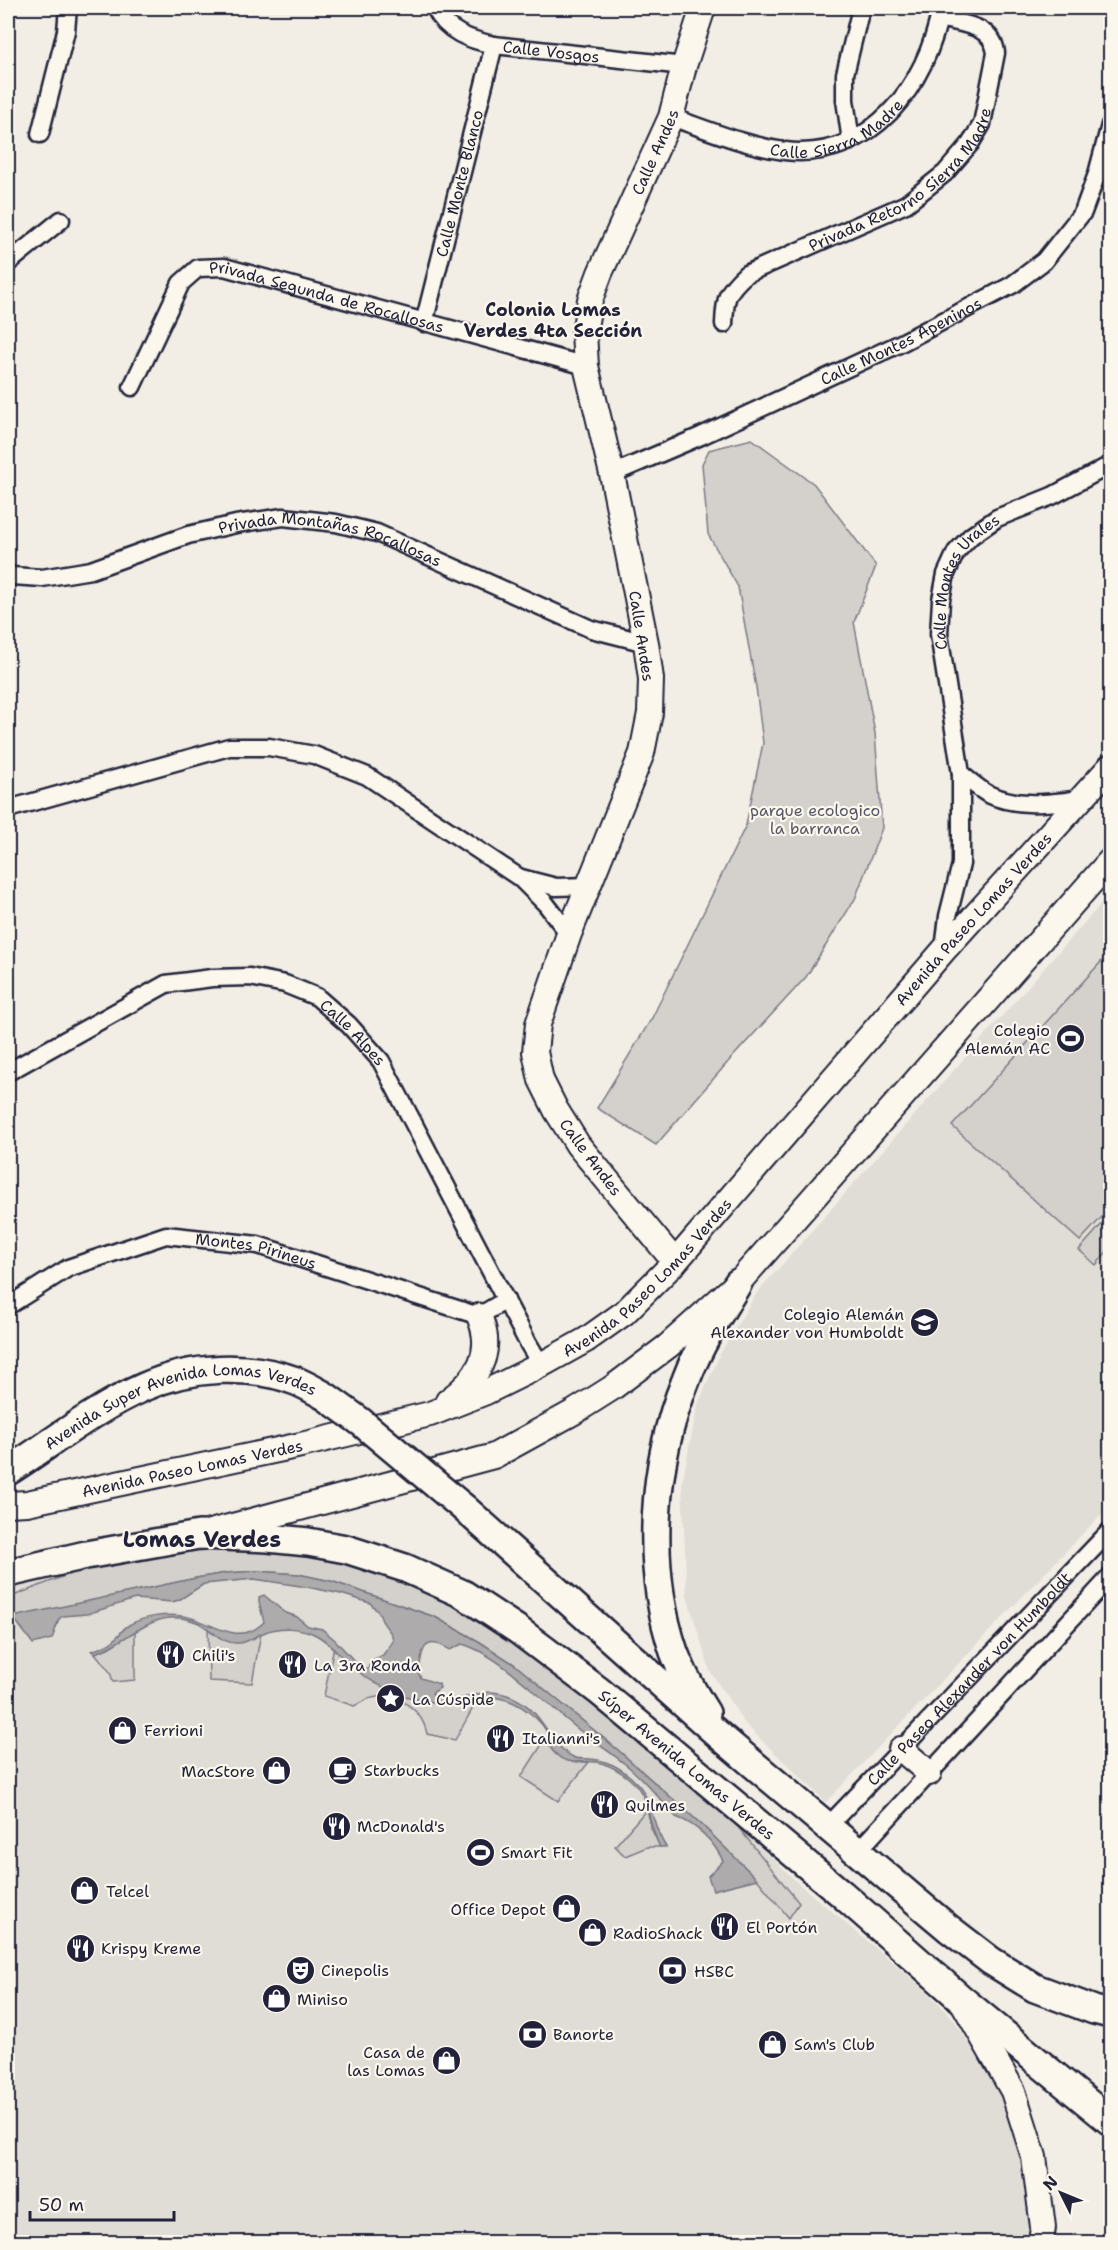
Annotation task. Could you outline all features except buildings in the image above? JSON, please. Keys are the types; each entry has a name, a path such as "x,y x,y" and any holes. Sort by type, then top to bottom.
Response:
{"main road":[{"name":"Calle Andes","path":"675,1262 578,1145 556,1110 541,1080 535,1052 538,1024 569,934 642,753 650,713 651,679 646,643 612,474 586,366 584,332 590,300 600,273 671,117 684,66 703,8"},
{"name":"Avenida Paseo Lomas Verdes","path":"8,1504 27,1503 267,1452 430,1414 486,1392 586,1340 624,1313 675,1262 944,950 1110,767"},
{"path":"8,1572 86,1555 199,1535 494,1456 574,1412 612,1388 668,1346 738,1283 1110,861"},
{"path":"738,1283 704,1342 686,1380 663,1460 658,1498 657,1558 663,1613 675,1654 693,1690 720,1737 948,1928 991,1961 1035,1988 1110,2014"},
{"path":"430,1414 461,1391 476,1374 486,1350 485,1330 479,1316"},
{"name":"Avenida Super Avenida Lomas Verdes","path":"8,1471 102,1410 145,1386 191,1372 233,1368 269,1373 297,1381 325,1396 361,1422 464,1508 720,1737"},
{"name":"Súper Avenida Lomas Verdes","path":"199,1535 308,1542 346,1549 405,1568 463,1594 518,1629 599,1690 842,1894 959,1997 1110,2121"},
{"path":"901,1749 928,1773"},
{"path":"959,1997 1013,2091 1034,2157 1044,2227 1041,2242"}],"street":[{"path":"40,134 66,31 68,8"},
{"name":"Calle Vosgos","path":"435,8 438,15 452,29 469,39 494,45 684,66"},
{"path":"851,141 845,100 845,74 861,8"},
{"name":"Calle Sierra Madre","path":"671,117 750,144 786,151 830,149 851,141 887,116 913,84 927,55 940,13"},
{"name":"Privada Retorno Sierra Madre","path":"724,324 725,301 730,288 746,274 906,204 945,173 970,144 982,124 996,53 995,43 990,36 977,28 940,13"},
{"name":"Calle Monte Blanco","path":"424,322 494,45"},
{"name":"Calle Montes Apeninos","path":"612,474 701,436 899,344 1012,285 1044,261 1083,212 1097,174 1110,125"},
{"path":"8,263 62,220"},
{"name":"Privada Segunda de Rocallosas","path":"132,387 181,283 198,268 224,267 586,366"},
{"name":"Calle Montes Urales","path":"944,950 948,916 961,864 961,774 939,634 941,600 946,574 956,552 971,536 997,518 1052,496 1110,465"},
{"name":"Privada Montañas Rocallosas","path":"8,574 42,578 90,570 188,535 236,524 283,517 336,523 376,532 591,629 646,643"},
{"path":"8,809 229,747 268,747 314,755 367,776 520,878 546,904 569,934"},
{"path":"961,774 988,794 1014,803 1045,804 1082,799"},
{"path":"520,878 556,887 588,886"},
{"name":"Calle Alpes","path":"8,1072 166,984 212,978 250,977 285,984 317,997 350,1025 381,1061 541,1365"},
{"name":"Montes Pirineus","path":"8,1306 68,1268 166,1235 258,1245 479,1316"},
{"path":"479,1316 506,1300"},
{"name":"Calle Paseo Alexander von Humboldt","path":"828,1826 1110,1530"},
{"name":"Calle Paseo Alexander von Humboldt","path":"857,1852 1110,1577"}],"shaded area":[{"name":"Colegio Alemán Alexander von Humboldt","path":"1110,894 1110,1505 826,1802 745,1724 710,1671 687,1596 682,1483 698,1404 721,1352 756,1294"},
{"path":"197,1542 406,1582 730,1817 799,1884 922,1987 950,2015 1001,2089 1021,2155 1031,2218 1027,2242 8,2242 8,1590"},
{"path":"257,1571 298,1574 331,1581 435,1617 480,1642 514,1664 618,1750 703,1826 757,1879 713,1890 708,1876 723,1861 704,1834 691,1824 676,1817 632,1770 579,1730 506,1668 462,1644 450,1650 434,1643 425,1647 419,1674 421,1678 439,1684 440,1688 432,1693 436,1697 454,1699 491,1692 507,1695 519,1701 537,1716 564,1751 575,1758 599,1760 613,1765 636,1782 645,1794 658,1832 666,1847 660,1847 643,1796 635,1784 623,1774 603,1764 570,1762 561,1758 551,1748 546,1730 523,1708 497,1698 442,1703 416,1699 398,1693 362,1674 326,1642 310,1632 283,1628 260,1634 245,1642 232,1643 199,1623 183,1618 169,1618 144,1626 95,1653 92,1651 111,1643 129,1625 155,1616 183,1616 234,1633 254,1630 264,1622 259,1597 264,1595 284,1612 297,1617 308,1626 322,1629 363,1670 368,1669 371,1661 383,1655 393,1641 379,1613 370,1603 341,1594 254,1579 204,1584 172,1602 135,1599 87,1614 63,1616 59,1619 52,1639 33,1644 13,1617 196,1578"}],"green space":[{"name":"parque ecologico la barranca","path":"752,439 814,484 876,566 854,622 875,733 882,828 855,899 806,977 656,1145 597,1108 652,1018 746,825 763,743 756,687 738,587 708,534 702,464 709,450"},
{"name":"Colegio Alemán AC","path":"1110,952 1110,1208 1080,1241 952,1126"},
{"path":"1110,1215 1110,1248 1096,1265 1079,1250"},
{"path":"197,1542 259,1546 329,1559 406,1582 457,1602 512,1636 730,1817 799,1903 789,1918 757,1879 703,1826 618,1750 514,1664 435,1617 331,1581 298,1574 257,1571 196,1578 8,1619 8,1598 80,1570"},
{"path":"208,1628 214,1634 253,1639 261,1633 252,1683 209,1681"},
{"path":"135,1631 135,1680 113,1682 110,1672 95,1653 108,1648"},
{"path":"334,1646 364,1673 400,1693 439,1702 459,1702 479,1697 455,1740 427,1734 420,1717 407,1704 399,1700 372,1698 354,1706 324,1696"},
{"path":"548,1735 552,1749 561,1758 589,1762 558,1801 521,1777"},
{"path":"647,1809 651,1828 660,1847 647,1847 625,1856 615,1846"}],"place":[{"name":"Colegio Alemán AC","path":"1071,1039"},
{"name":"Colegio Alemán Alexander von Humboldt","path":"925,1323"},
{"name":"Chili's","path":"171,1655"},
{"name":"La 3ra Ronda","path":"293,1665"},
{"name":"La Cúspide","path":"391,1699"},
{"name":"Ferrioni","path":"123,1730"},
{"name":"Italianni's","path":"501,1738"},
{"name":"Starbucks","path":"343,1770"},
{"name":"MacStore","path":"276,1771"},
{"name":"Quilmes","path":"604,1805"},
{"name":"McDonald's","path":"336,1826"},
{"name":"Smart Fit","path":"480,1852"},
{"name":"Telcel","path":"85,1891"},
{"name":"Office Depot","path":"567,1909"},
{"name":"El Portón","path":"725,1927"},
{"name":"RadioShack","path":"592,1933"},
{"name":"Krispy Kreme","path":"80,1948"},
{"name":"Cinepolis","path":"300,1970"},
{"name":"HSBC","path":"673,1971"},
{"name":"Miniso","path":"276,1999"},
{"name":"Banorte","path":"532,2034"},
{"name":"Sam's Club","path":"773,2044"},
{"name":"Casa de las Lomas","path":"446,2061"}],"district":[{"name":"Colonia Lomas Verdes 4ta Sección","path":"553,320"},
{"name":"Lomas Verdes","path":"202,1539"}]}
